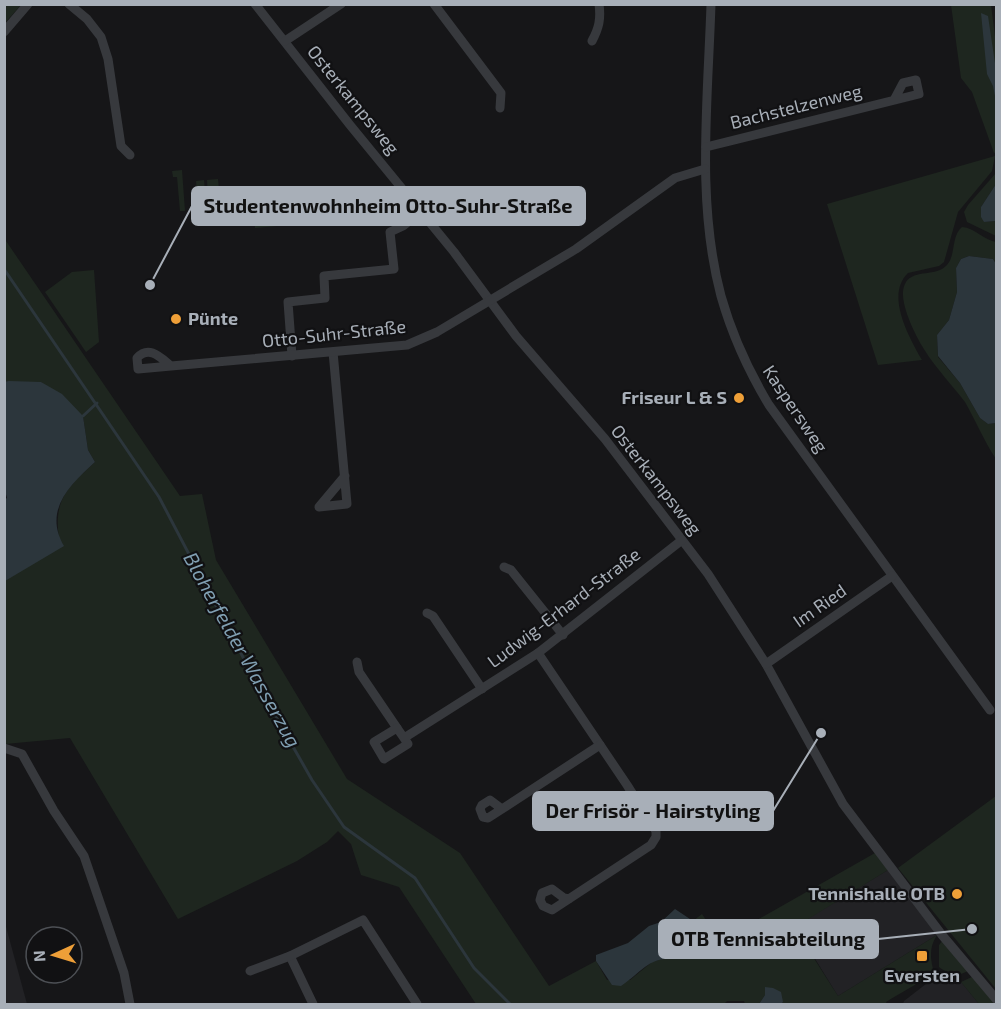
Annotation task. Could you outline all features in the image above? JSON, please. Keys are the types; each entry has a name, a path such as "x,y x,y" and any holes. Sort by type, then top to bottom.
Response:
{"street":[{"path":"4,32 27,4"},
{"path":"69,4 87,19 101,37 106,50 121,146 130,155"},
{"name":"Osterkampsweg","path":"255,4 350,125 422,211 516,336 605,439 682,540 726,600 766,664 843,804 942,935 996,999"},
{"path":"285,41 341,4"},
{"path":"434,4 501,93 500,108"},
{"path":"592,41 601,18 599,4"},
{"name":"Kaspersweg","path":"711,4 705,169 712,250 721,295 738,346 751,375 769,405 990,710"},
{"name":"Bachstelzenweg","path":"706,147 894,100"},
{"name":"Otto-Suhr-Straße","path":"171,366 407,345 416,342 437,333 584,244 675,178 705,169"},
{"path":"292,356 288,302 325,298 324,276 394,269 390,232 403,226 422,211"},
{"path":"333,352 345,476"},
{"name":"Ludwig-Erhard-Straße","path":"397,728 374,742 384,759 408,744 404,738 538,653 682,540"},
{"path":"504,567 511,570 562,635"},
{"name":"Im Ried","path":"766,664 892,576"},
{"path":"427,613 433,616 483,689"},
{"path":"538,653 656,831 656,837 651,845 569,899"},
{"path":"357,662 359,672 404,738"},
{"path":"502,809 600,745"},
{"path":"4,748 22,754 54,811 84,856 124,973 130,1005"},
{"path":"250,971 290,956 363,920 417,1005"},
{"path":"290,956 313,1005"}],"shaded area":[{"path":"4,5 21,5 5,23"},
{"path":"951,5 991,5 996,44 996,152 994,153 972,92 961,78"},
{"path":"981,13 988,16 996,70 996,101 993,86 987,74"},
{"path":"995,156 992,171 958,212 944,262 939,266 908,273 901,282 899,304 902,316 922,360 878,365 827,204"},
{"path":"182,170 185,211 180,211 177,177 173,177 172,171"},
{"path":"996,173 996,184 981,207 984,222 996,221 996,236 967,222 964,212"},
{"path":"218,179 220,199 208,200 207,180"},
{"path":"204,180 206,203 214,203 214,208 198,209 196,181"},
{"path":"996,184 996,221 984,222 981,217 981,207"},
{"path":"297,201 299,224 255,228 253,205"},
{"path":"962,227 971,229 996,242 996,264 993,259 969,256 961,259 956,268 957,292 949,320 937,335 938,357 960,383 980,418 988,424 996,423 996,459 965,402 920,343 903,298 904,286 910,278 937,271 947,265 952,256 956,235"},
{"path":"4,238 180,496 202,494 216,560 347,779 460,853 549,986 596,961 607,980 630,980 652,962 665,958 694,933 693,921 702,914 720,941 875,853 888,870 779,937 792,958 808,949 838,996 937,935 931,953 934,972 886,1002 887,1004 781,1004 783,1002 765,988 765,995 759,1004 727,1001 724,1004 476,1004 399,887 361,875 351,844 338,831 327,842 297,861 178,919 70,738 5,744 5,580 59,538 58,513 65,494 95,462 88,450 83,416 41,382 5,382"},
{"path":"969,256 993,259 996,264 996,423 988,424 980,418 960,383 938,356 937,335 949,320 957,292 956,268 961,259"},
{"path":"94,270 99,342 86,352 45,292 72,272"},
{"path":"4,382 41,382 62,394 83,416 88,450 95,462 62,499 56,521 64,546 5,581 4,500 7,498 4,487"},
{"path":"996,796 996,989 898,868"},
{"path":"888,870 937,935 838,996 809,949 792,958 779,936"},
{"path":"675,909 693,921 693,938 684,955 680,959 654,962 621,986 612,985 596,961 596,955 628,943 649,926 661,922"},
{"path":"5,923 27,1004 5,1004"},
{"path":"943,940 968,971 953,974 939,967 939,945"},
{"path":"974,976 996,1004 979,1004 961,982"},
{"path":"935,977 961,982 979,1004 903,1004"},
{"path":"765,987 781,992 783,1002 781,1004 759,1004 765,995"}],"waterway":[{"name":"Bloherfelder Wasserzug","path":"4,269 159,497 255,680 312,780 344,827 415,878 474,968 510,1004"},
{"path":"83,416 97,403"}],"place":[{"name":"Studentenwohnheim Otto-Suhr-Straße","path":"150,285"},
{"name":"Pünte","path":"176,319"},
{"name":"Friseur L & S","path":"739,398"},
{"name":"Der Frisör - Hairstyling","path":"821,733"},
{"name":"Tennishalle OTB","path":"957,894"},
{"name":"OTB Tennisabteilung","path":"972,929"},
{"name":"Eversten","path":"922,956"}]}
